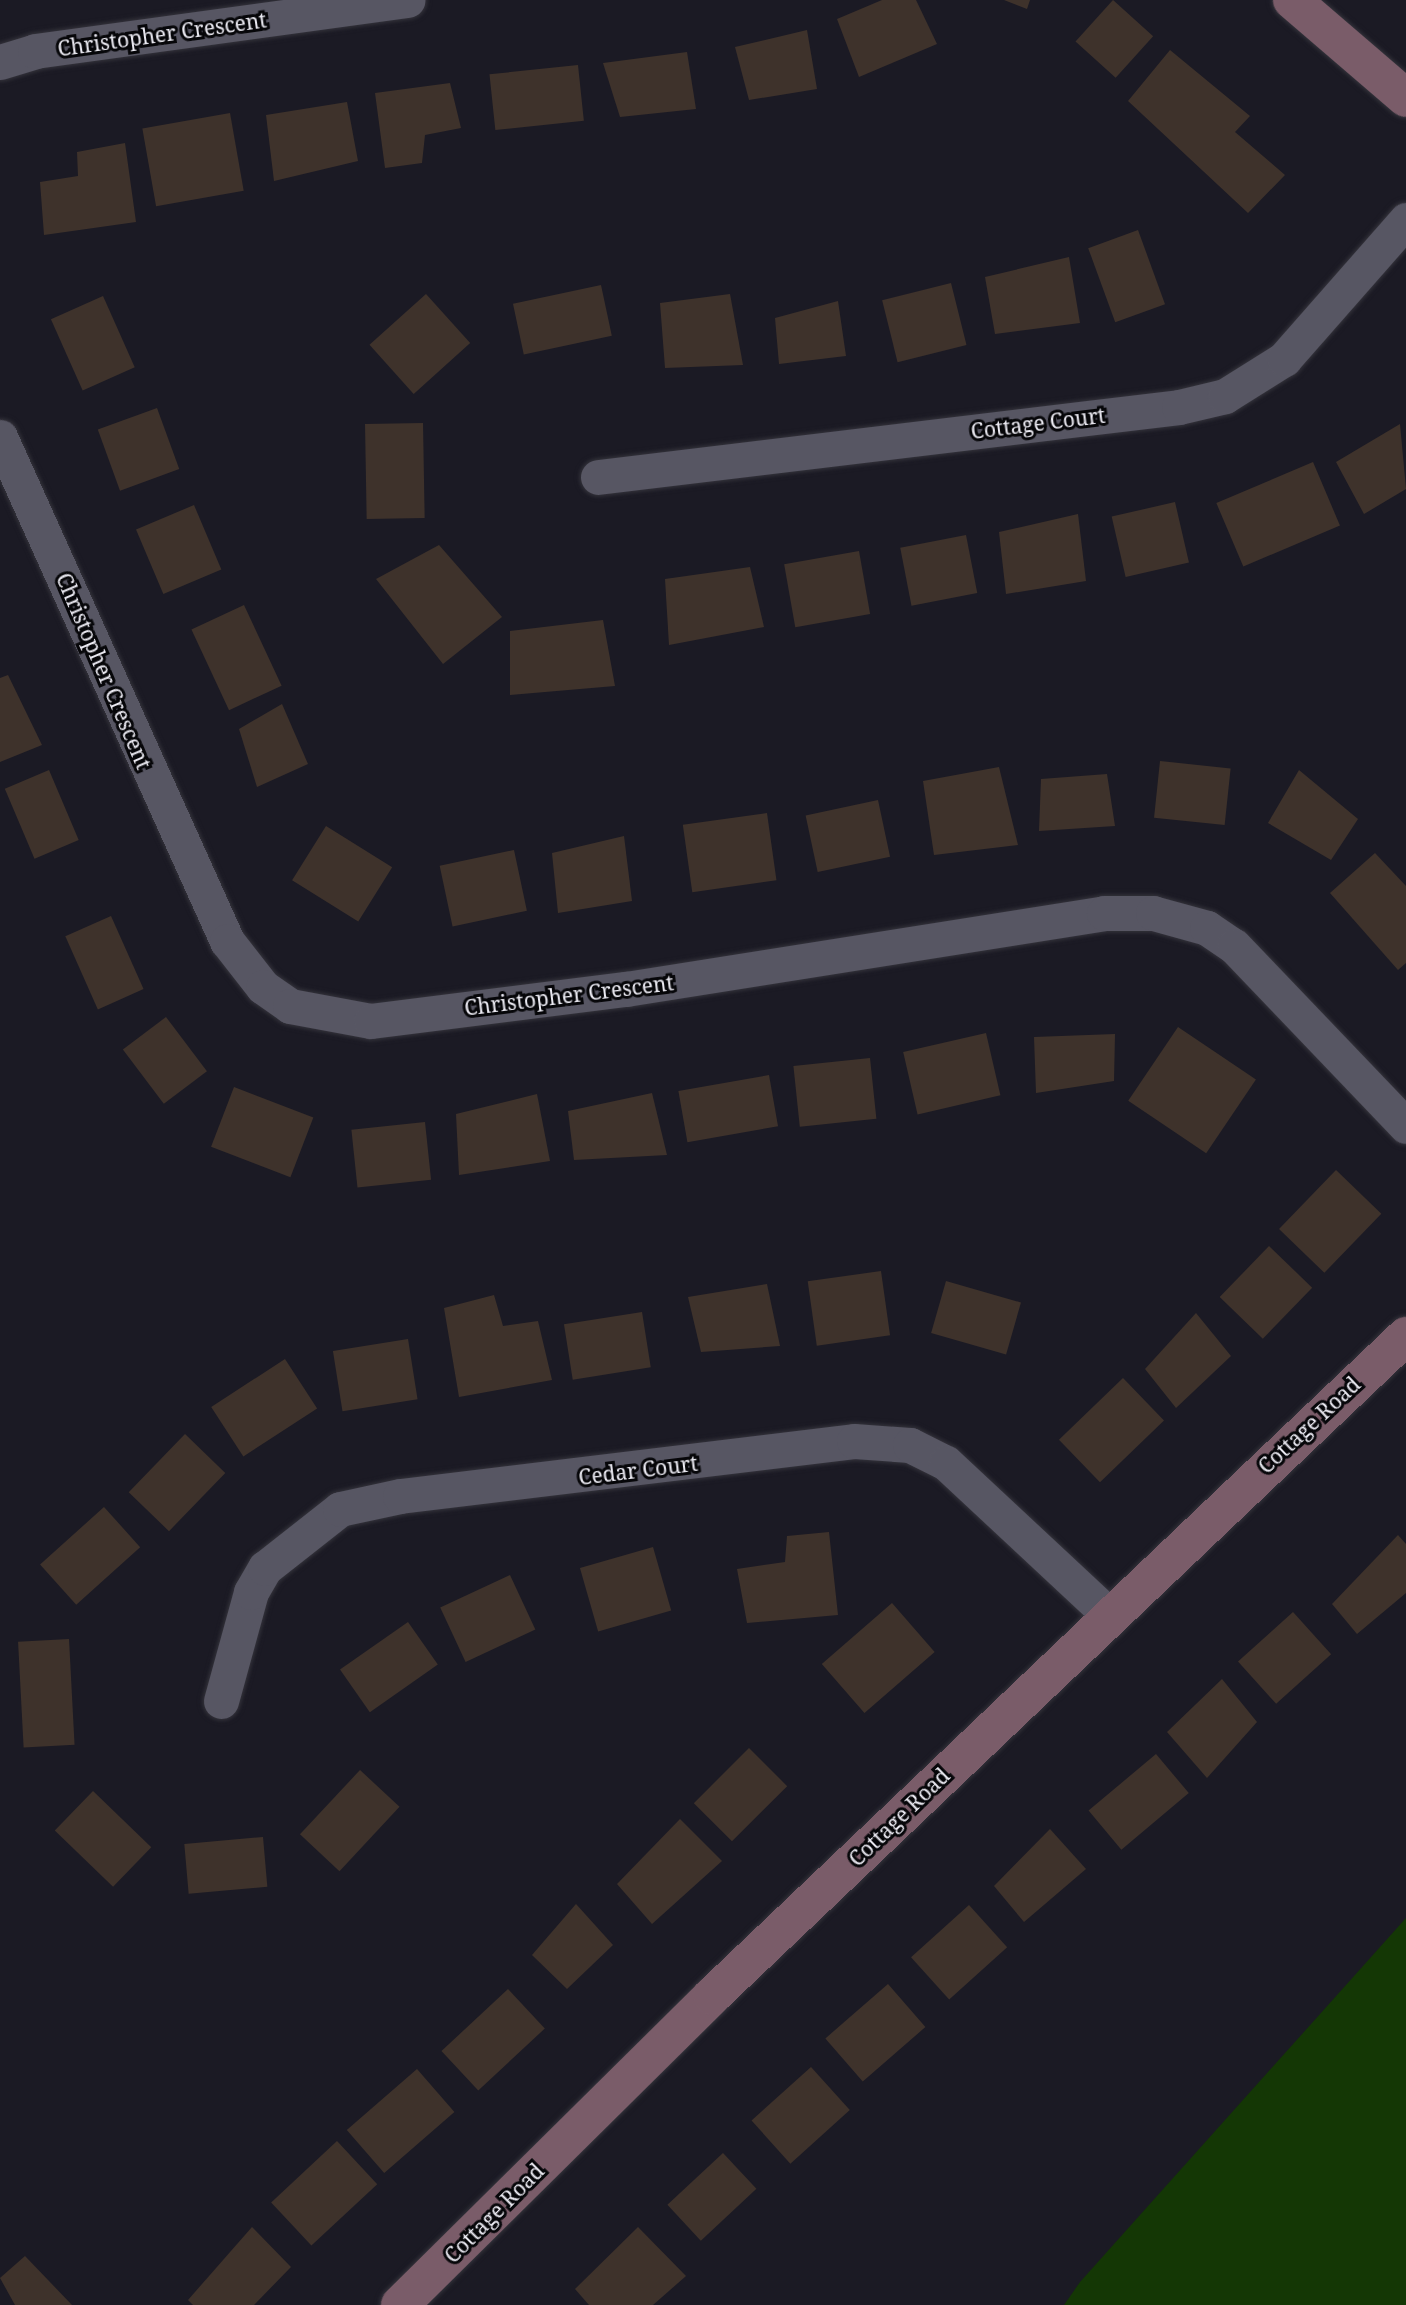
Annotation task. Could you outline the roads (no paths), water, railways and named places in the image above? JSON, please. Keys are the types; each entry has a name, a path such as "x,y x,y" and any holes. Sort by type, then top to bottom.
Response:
{"street":[{"name":"Christopher Crescent","path":"0,62 35,51 408,0"},
{"path":"1292,0 1406,98"},
{"name":"Cottage Court","path":"598,477 1179,407 1225,396 1283,359 1406,220"},
{"name":"Christopher Crescent","path":"0,436 228,941 263,987 290,1006 371,1021 626,989 1104,913 1153,913 1207,928 1234,946 1406,1126"},
{"name":"Cottage Road","path":"400,2305 1109,1615 1406,1336"},
{"name":"Cedar Court","path":"221,1701 251,1592 265,1568 340,1509 400,1496 854,1441 910,1445 946,1463 1109,1615"}]}
